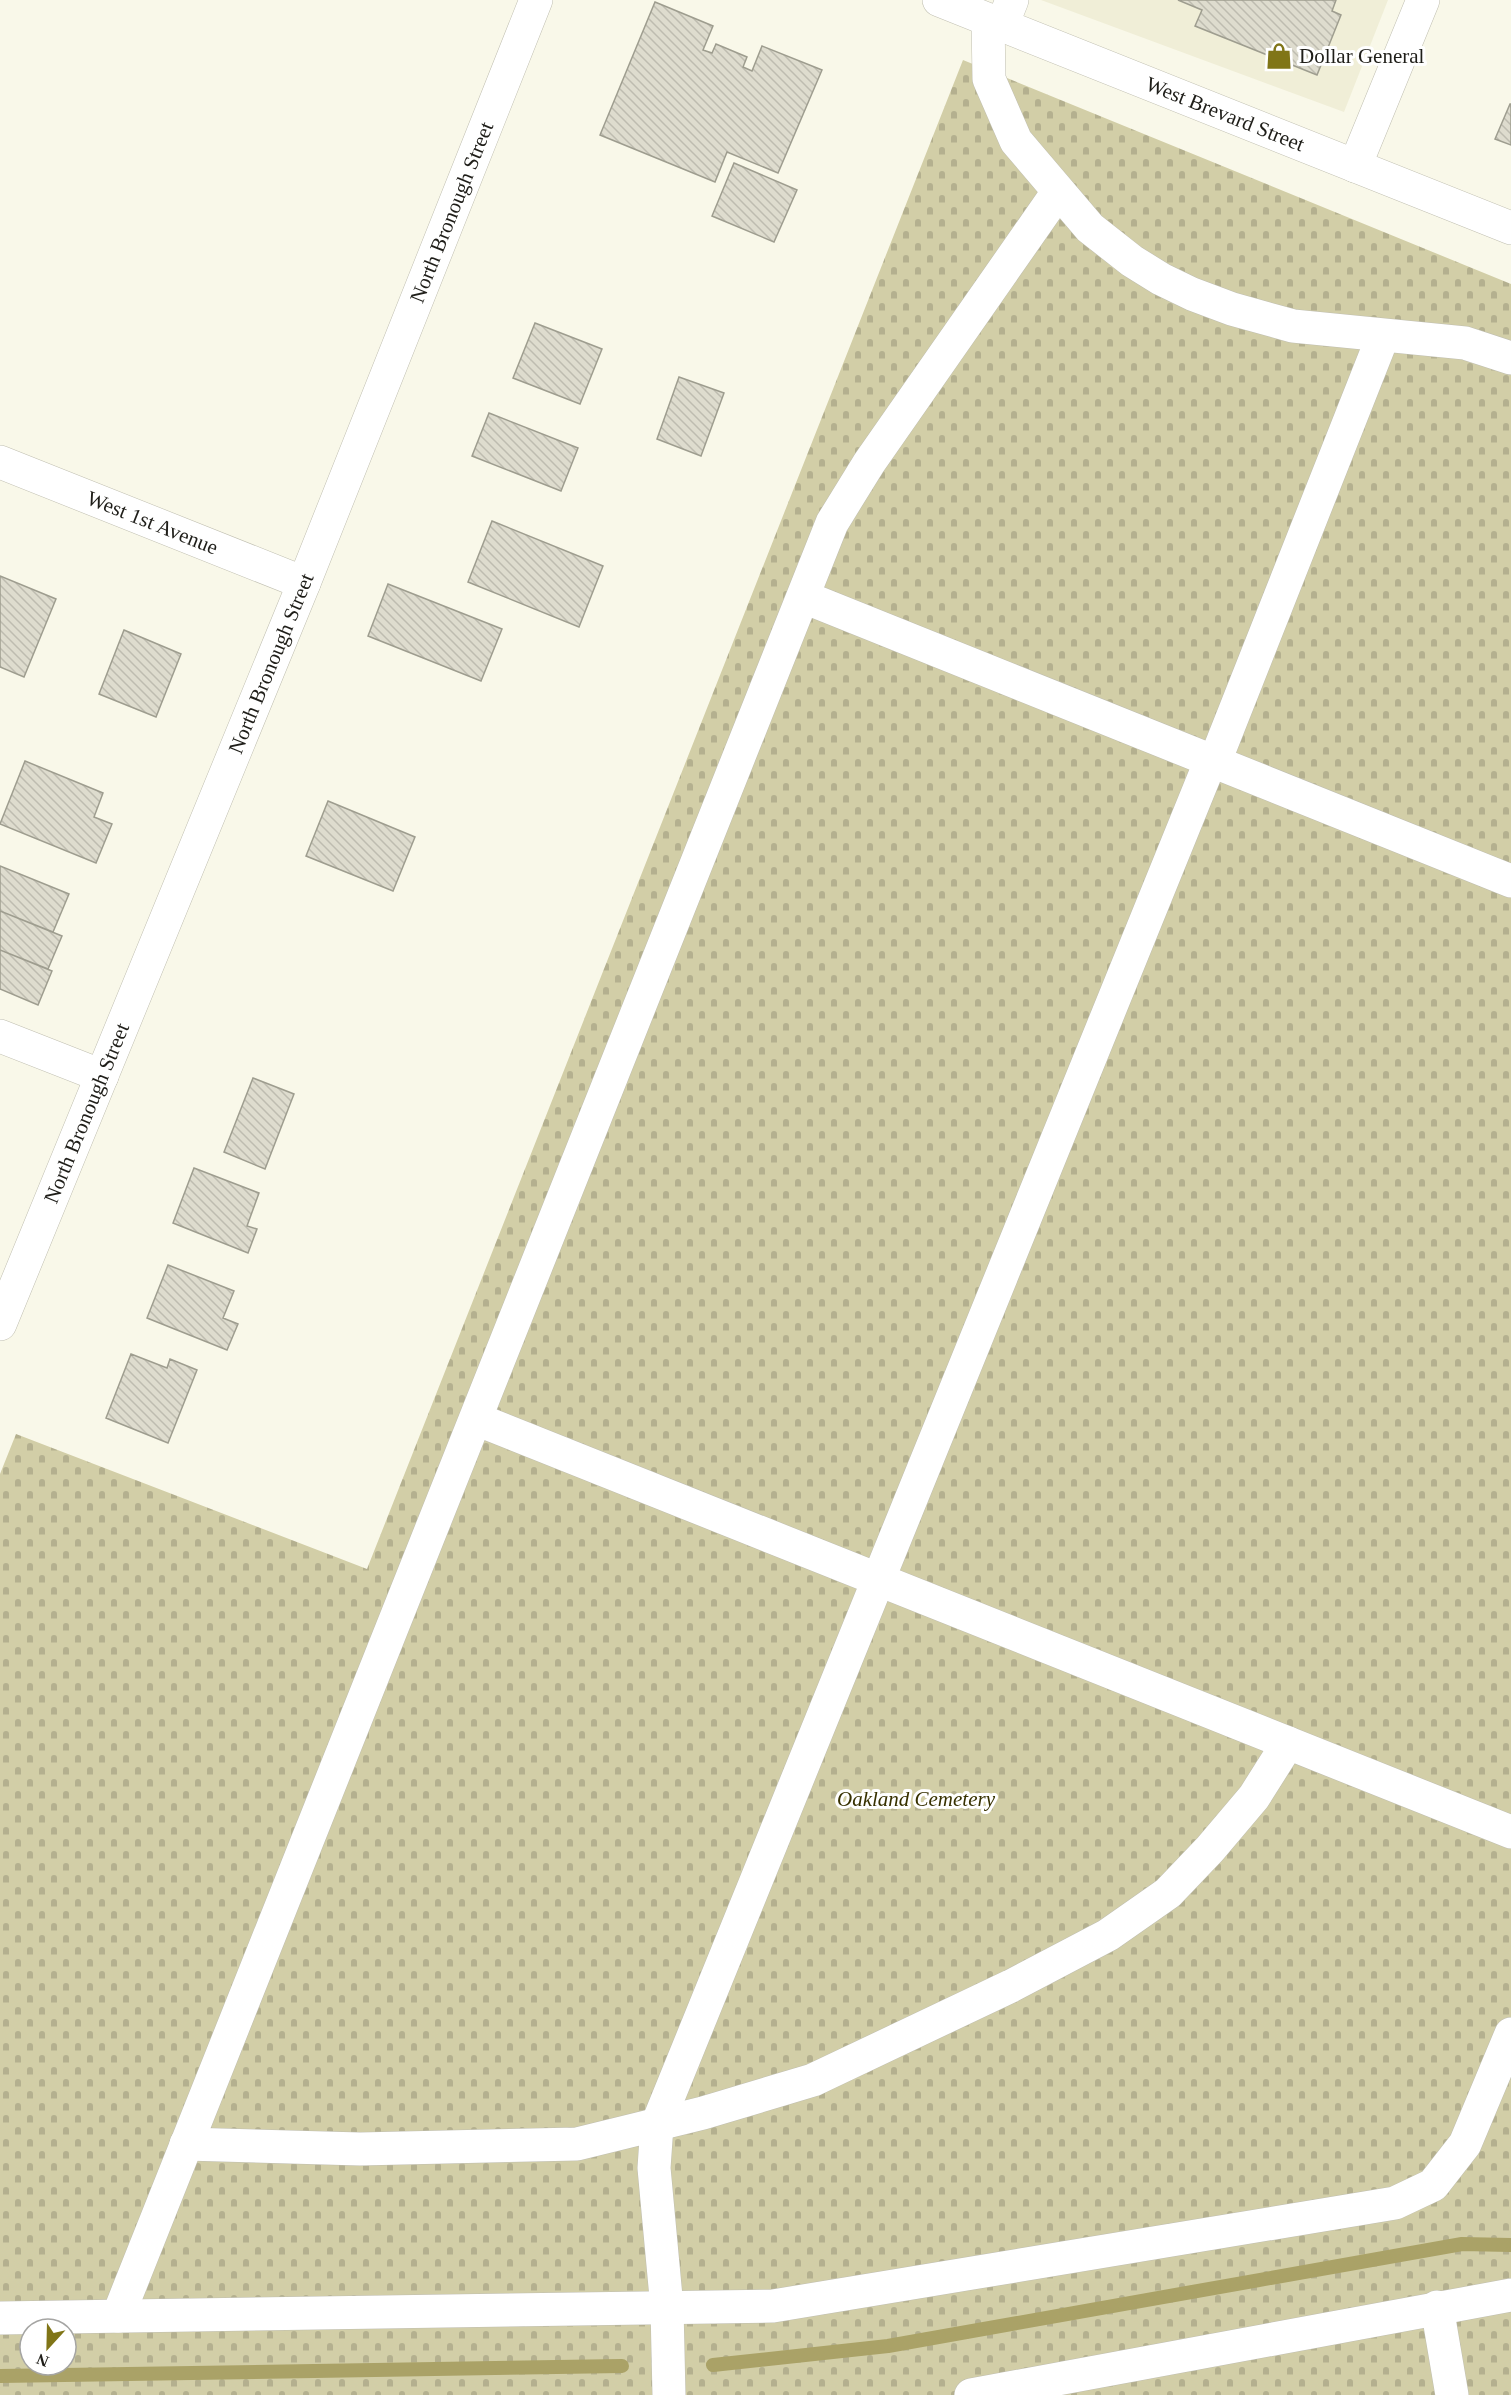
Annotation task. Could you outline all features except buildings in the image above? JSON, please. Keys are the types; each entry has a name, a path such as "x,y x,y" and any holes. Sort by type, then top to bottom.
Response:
{"main road":[{"name":"North Bronough Street","path":"0,1324 304,584 536,0"},
{"name":"West Brevard Street","path":"939,0 1000,15 1355,165 1511,228"},
{"path":"1355,165 1423,0"},
{"path":"1000,15 989,80 1016,141 1090,228 1132,261 1192,294 1232,309 1293,326 1465,344 1511,358"},
{"path":"118,2316 832,523 870,463 1058,192"},
{"path":"669,2395 667,2308 654,2168 657,2125 1213,760 1383,336"},
{"name":"West 1st Avenue","path":"0,462 304,584"},
{"path":"804,597 1511,881"},
{"path":"0,1036 102,1076"},
{"path":"476,1419 1511,1832"},
{"path":"186,2144 360,2150 577,2144 657,2125 813,2080 1011,1986 1108,1935 1168,1893 1210,1849 1254,1797 1288,1743"},
{"path":"0,2318 773,2306 1395,2203 1433,2185 1465,2145 1511,2034"},
{"path":"971,2395 1511,2295"},
{"path":"1437,2307 1452,2395"}],"shaded area":[{"name":"Dollar General","path":"1041,0 1388,0 1344,112"}],"green space":[{"name":"Oakland Cemetery","path":"963,60 1511,284 1511,2395 0,2395 0,1474 16,1434 367,1569"}],"waterway":[{"path":"713,2365 888,2346 1462,2244 1511,2245"},
{"path":"0,2376 622,2366"}],"place":[{"name":"Dollar General","path":"1279,56"}]}
